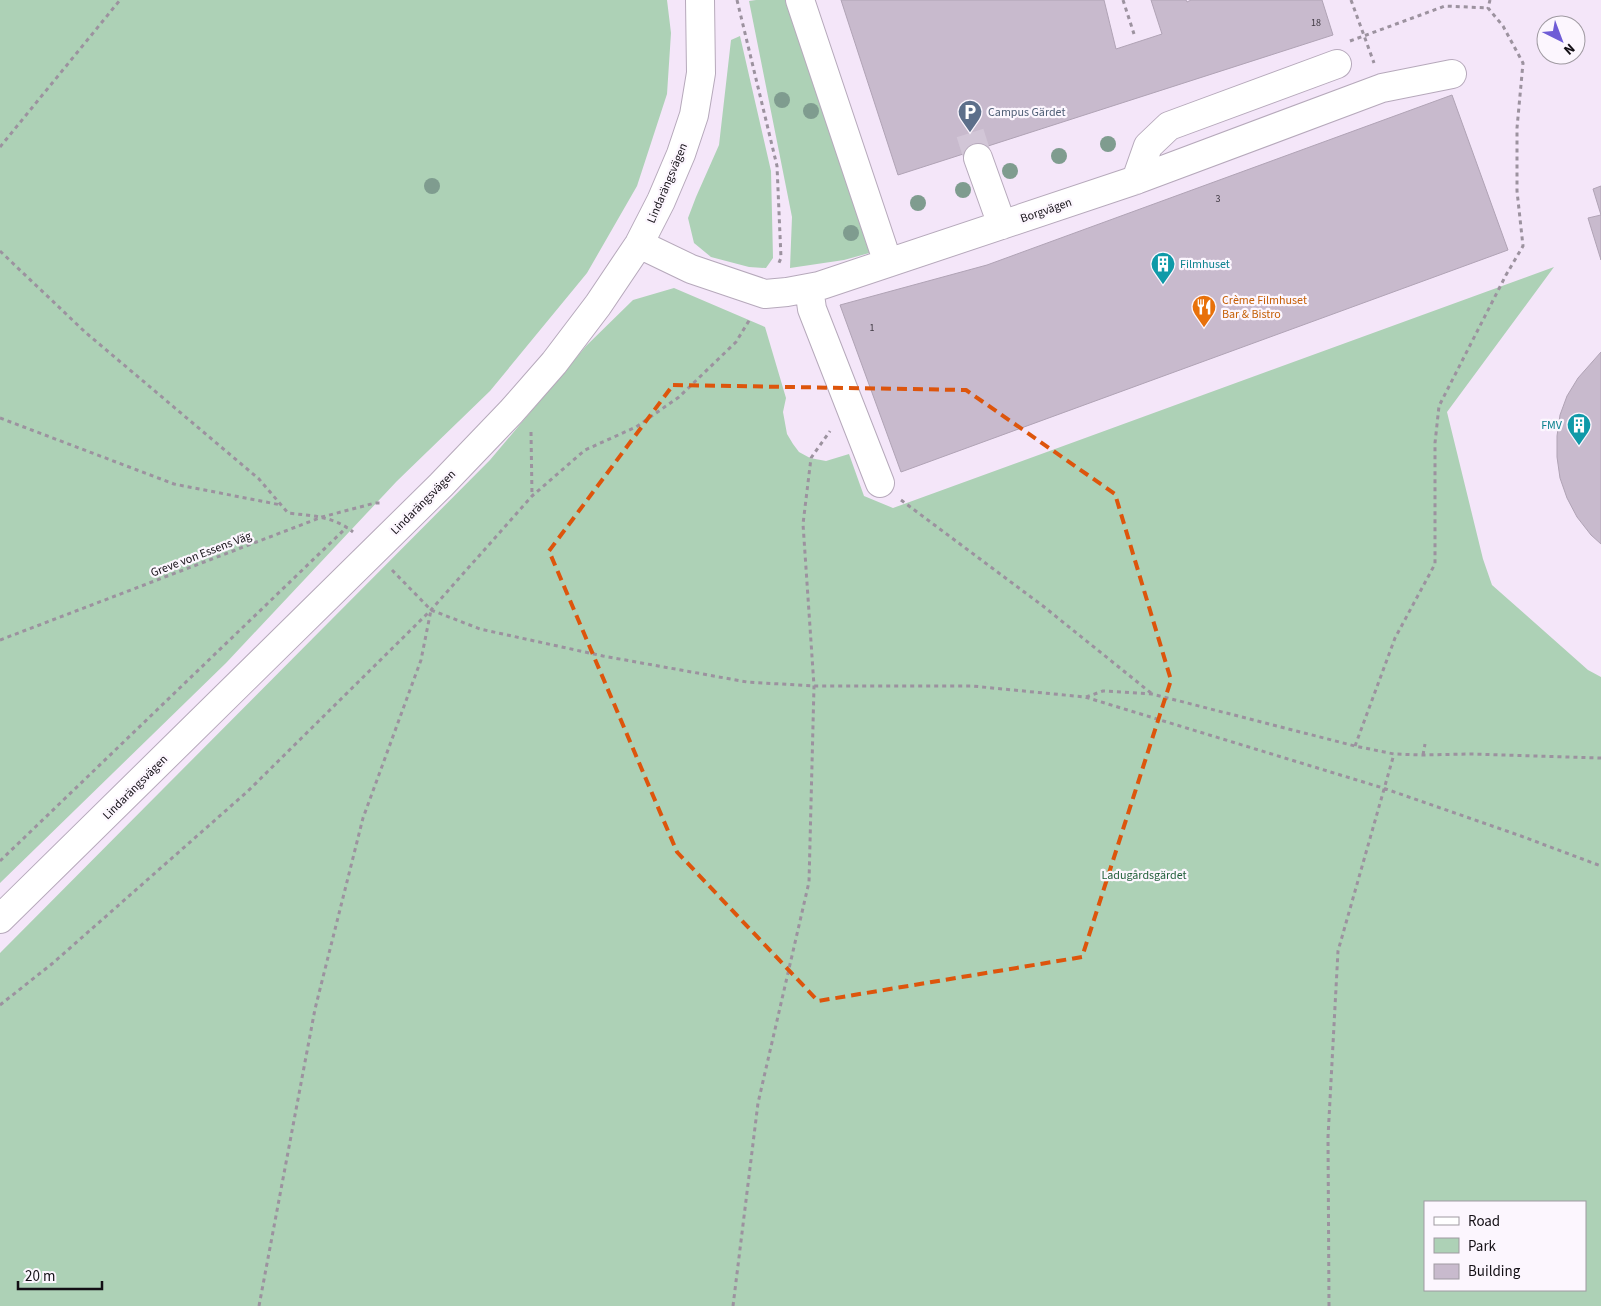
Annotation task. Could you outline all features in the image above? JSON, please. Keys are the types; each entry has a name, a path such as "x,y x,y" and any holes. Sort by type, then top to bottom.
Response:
{"street":[{"name":"Lindarängsvägen","path":"0,919 408,518 511,412 554,363 598,305 639,244 661,201 681,154 694,115 701,73 700,0"},
{"path":"800,0 888,263"},
{"path":"1136,180 1148,146 1169,126 1337,64"},
{"name":"Borgvägen","path":"639,244 691,269 765,294 810,288 1136,180 1382,88 1452,74"},
{"path":"978,158 1002,225"},
{"path":"810,288 812,309 880,483"}],"path":[{"path":"0,147 120,0"},
{"path":"0,1005 54,963 248,791 431,610 532,496 585,450 636,427 679,397 736,342 765,294 781,258 777,166 737,0"},
{"path":"1123,0 1134,34"},
{"path":"1351,0 1382,88"},
{"path":"1355,746 1395,638 1436,564 1435,443 1439,406 1497,292 1523,246 1516,191 1517,128 1523,63 1503,26 1488,8 1490,0"},
{"path":"0,251 85,332 259,479 288,513 322,517 342,523 360,537"},
{"path":"0,418 174,484 282,505"},
{"path":"530,431 532,496"},
{"path":"733,1306 758,1104 809,882 814,686 803,524 810,458"},
{"path":"880,483 1043,606 1152,694"},
{"name":"Greve von Essens Väg","path":"0,640 322,517 375,503 390,503 408,518"},
{"path":"0,861 347,527"},
{"path":"390,568 431,610 480,629 603,656 747,682 814,686 972,686 1085,698 1383,788 1601,866"},
{"path":"259,1306 315,1008 363,818 421,660 431,610"},
{"path":"1085,698 1102,691 1152,694 1355,746 1394,754 1601,758"},
{"path":"1423,755 1425,744"},
{"path":"1329,1306 1328,1137 1338,951 1394,754"}],"highlighted area":[{"path":"673,385 966,390 1115,494 1171,680 1082,957 818,1001 677,852 549,551"}],"green space":[{"path":"0,0 667,0 671,33 667,94 637,186 587,273 490,391 397,481 226,663 0,883"},
{"path":"790,0 873,252 844,260 790,268 792,217 749,1"},
{"path":"740,36 771,171 773,258 766,268 749,267 711,257 694,243 688,218 719,145 731,40"},
{"name":"Ladugårdsgärdet","path":"1554,267 1447,412 1483,559 1492,585 1588,670 1601,677 1601,1306 0,1306 0,953 490,460 586,346 633,300 674,288 765,327 786,398 783,412 787,434 799,452 810,458 826,461 849,454 864,496 893,508"}],"building":[{"path":"841,0 1104,0 1116,49 1162,34 1151,0 1186,0 1187,2 1191,0 1322,0 1333,35 898,175"},
{"name":"Filmhuset","path":"1452,95 1508,250 901,472 840,305 987,265"},
{"path":"1601,186 1601,215 1593,189"},
{"path":"1601,215 1601,260 1588,218"},
{"name":"FMV","path":"1601,352 1601,544 1577,517 1567,498 1560,478 1557,436 1560,415 1567,396 1578,378"}],"tunnel":[{"path":"970,133 978,158"}],"place":[{"name":"Campus Gärdet","path":"970,133"},
{"name":"Filmhuset","path":"1163,285"},
{"name":"Crème Filmhuset Bar & Bistro","path":"1204,328"},
{"name":"FMV","path":"1579,446"}]}
